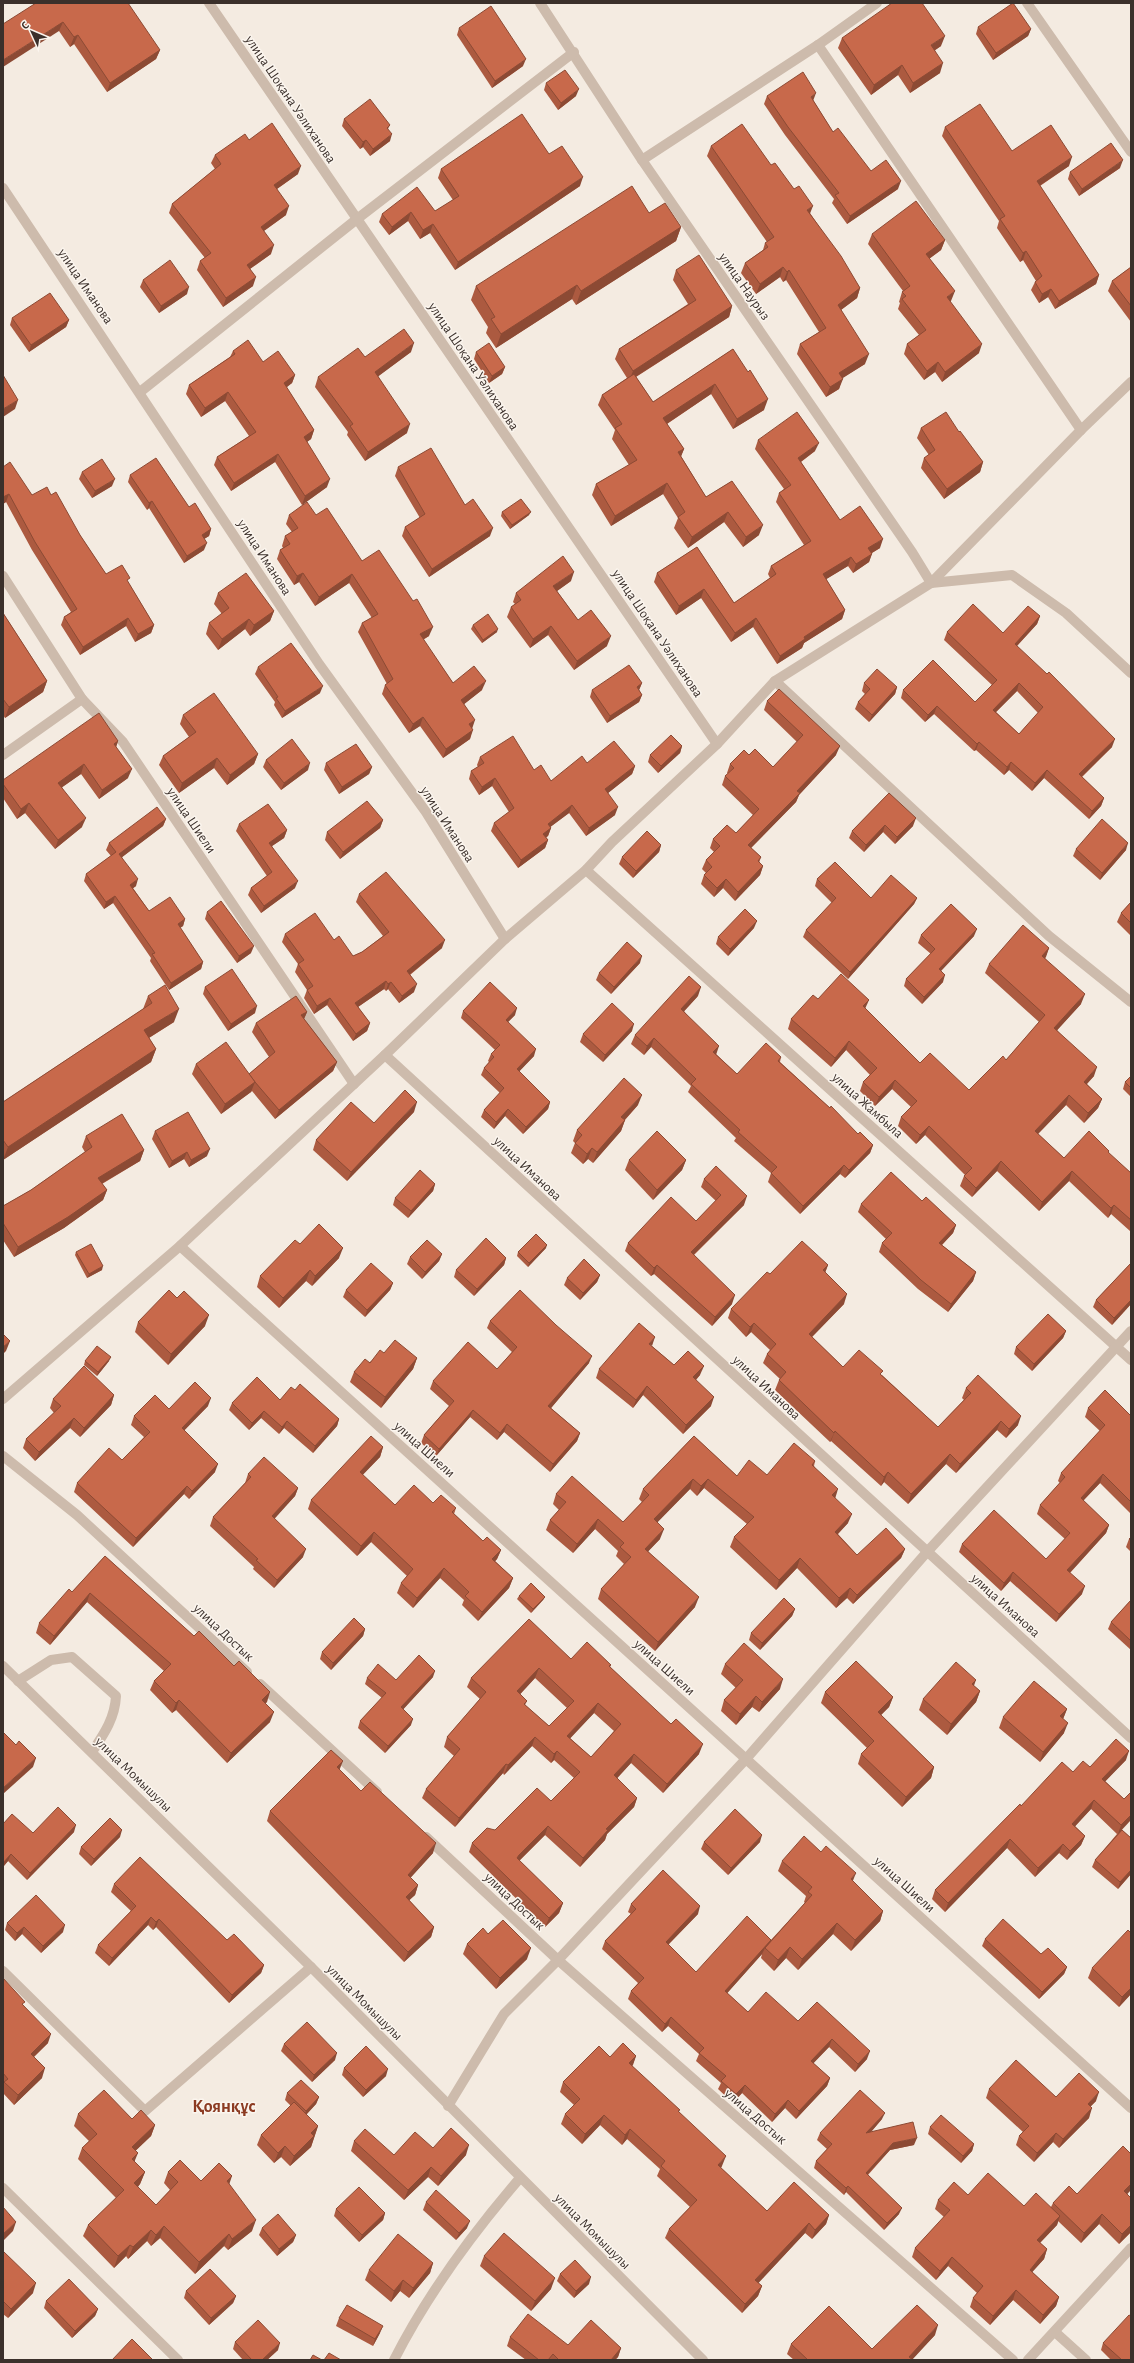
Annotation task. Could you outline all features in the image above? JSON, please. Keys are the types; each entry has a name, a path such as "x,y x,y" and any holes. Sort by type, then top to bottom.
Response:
{"street":[{"name":"улица Шоқана Уәлиханова","path":"209,3 717,744"},
{"name":"улица Наурыз","path":"540,3 574,52 582,68 642,160 912,552 931,583"},
{"path":"642,160 818,45 877,3"},
{"path":"1027,3 1131,152"},
{"path":"818,45 1081,430"},
{"path":"140,392 356,219 574,52"},
{"name":"улица Иманова","path":"3,188 140,392 319,664 426,812 505,940"},
{"path":"3,1399 180,1246 385,1055 505,940 586,870 612,842 717,744 775,681 931,583 1081,430 1131,382"},
{"path":"931,583 1012,575 1066,613 1131,673"},
{"name":"улица Шиели","path":"3,576 82,699 122,742 354,1084"},
{"path":"775,681 1043,931 1131,1002"},
{"path":"3,755 82,699"},
{"name":"улица Жамбыла","path":"586,870 1131,1360"},
{"name":"улица Иманова","path":"385,1055 1131,1738"},
{"name":"улица Шиели","path":"180,1246 1131,2108"},
{"path":"448,2106 504,2014 558,1960 746,1759 927,1552 1131,1331"},
{"name":"улица Достык","path":"3,1456 77,1515 385,1800"},
{"path":"18,1681 51,1660 72,1657 116,1696 114,1713 109,1727 92,1752"},
{"name":"улица Момышулы","path":"3,1666 311,1967 448,2106 704,2360"},
{"name":"улица Достык","path":"420,1832 558,1960 1013,2360"},
{"path":"3,1971 145,2111 311,1967"},
{"path":"394,2360 414,2321 442,2276 480,2224 520,2178"},
{"path":"3,2188 178,2360"},
{"path":"1028,2360 1131,2248"},
{"path":"1055,2332 1086,2360"}],"building":[{"path":"36,3 128,3 160,50 110,83 78,35 74,37 63,22 3,60 3,24"},
{"path":"892,3 922,3 945,36 931,45 943,63 913,83 902,65 874,85 842,38"},
{"path":"1013,3 1031,29 996,53 978,27"},
{"path":"491,6 526,59 495,81 459,28"},
{"path":"565,70 579,89 561,103 546,83"},
{"path":"803,72 816,93 811,97 833,132 838,128 871,171 886,160 901,181 850,216 835,195 839,193 788,127 767,96"},
{"path":"370,99 390,125 387,128 392,134 373,149 366,140 363,142 344,119"},
{"path":"980,104 1012,151 1051,125 1072,157 1037,181 1099,275 1059,301 1051,289 1042,294 1035,282 1042,276 1026,251 1023,253 1000,219 1005,216 945,127"},
{"path":"522,114 549,154 562,146 583,177 458,262 433,224 423,230 411,212 392,227 382,214 417,187 435,211 459,196 441,169"},
{"path":"272,123 301,166 274,185 289,206 261,227 274,245 247,265 256,277 226,298 200,261 211,253 172,204 221,164 215,155 245,134 249,140"},
{"path":"742,124 771,165 775,163 794,189 799,186 813,206 807,210 841,256 860,288 838,305 869,354 839,373 843,379 830,387 800,344 826,328 789,270 787,272 783,267 760,284 745,263 768,247 765,243 774,237 711,146"},
{"path":"1111,143 1123,160 1082,189 1070,172"},
{"path":"632,186 649,213 665,203 681,227 581,291 577,285 501,334 491,319 495,317 476,286"},
{"path":"916,201 945,240 926,254 955,291 947,297 982,344 945,372 938,362 927,371 907,344 926,330 902,299 906,296 902,292 910,286 872,234"},
{"path":"699,255 732,306 633,371 619,349 696,300 676,270"},
{"path":"170,260 189,287 161,306 143,280"},
{"path":"1131,267 1131,306 1112,281"},
{"path":"50,293 69,320 31,345 12,318"},
{"path":"404,329 414,343 375,372 410,424 368,452 350,426 353,424 318,377 358,348 365,357"},
{"path":"248,340 263,362 278,351 295,375 284,383 314,430 304,437 330,479 305,496 278,454 234,483 217,457 256,432 228,392 205,408 189,385 235,354 233,351"},
{"path":"489,343 505,367 492,376 476,352"},
{"path":"733,349 748,372 750,370 768,399 737,419 715,384 663,418 684,449 678,452 706,497 732,481 763,525 746,537 728,512 692,537 678,517 685,512 667,483 615,516 596,484 637,460 615,428 622,424 602,395 634,374 653,402"},
{"path":"3,375 18,400 3,409"},
{"path":"797,412 819,443 798,458 840,520 860,506 883,539 868,548 872,554 856,564 851,557 823,574 845,610 804,637 805,639 780,656 756,618 735,633 704,589 679,606 657,573 697,547 734,603 776,574 771,566 811,541 779,493 791,485 758,440"},
{"path":"946,412 959,432 960,431 983,462 947,489 924,458 935,450 921,428"},
{"path":"431,448 465,505 473,499 493,528 432,569 405,527 425,514 398,467"},
{"path":"156,458 189,507 195,503 211,529 202,535 207,543 187,556 152,501 149,503 130,475"},
{"path":"102,459 115,479 95,491 82,472"},
{"path":"10,462 32,495 47,487 51,495 56,492 80,535 106,574 122,565 130,578 127,580 154,625 138,634 128,618 83,647 64,617 77,609 35,542 9,494 3,497 3,467"},
{"path":"521,499 531,512 512,525 502,512"},
{"path":"307,502 316,515 327,508 362,561 379,550 413,601 417,599 433,627 420,634 453,683 474,666 486,681 461,700 475,720 469,724 473,730 446,749 423,717 413,724 385,685 393,679 362,623 378,614 352,574 319,597 303,573 297,576 280,550 290,544 285,536 298,528 289,515"},
{"path":"563,556 574,572 553,586 578,620 591,610 611,636 577,661 551,626 533,639 511,607 521,600 516,593"},
{"path":"246,573 274,611 254,625 249,619 222,639 209,623 229,608 218,593"},
{"path":"973,604 1003,633 1028,606 1040,616 1015,644 1047,674 1049,672 1115,739 1079,774 1104,798 1092,811 1047,770 1035,783 1011,762 1007,767 979,742 977,744 937,706 928,715 903,690 933,660 975,702 997,680 947,632","holes":["1019,683 1043,707 1019,734 993,710"]},
{"path":"3,613 47,681 9,707 3,699"},
{"path":"488,614 498,629 483,640 473,625"},
{"path":"291,643 323,686 285,711 276,698 278,697 258,667"},
{"path":"629,665 642,683 637,687 642,695 610,716 592,690"},
{"path":"877,669 897,687 872,715 858,702 870,689 864,683"},
{"path":"779,689 840,746 797,791 800,793 748,845 761,857 758,861 763,866 738,892 726,879 717,888 704,875 712,867 706,860 720,846 713,839 727,825 736,833 759,809 725,776 734,768 730,764 744,750 749,755 755,749 773,767 803,735 767,701"},
{"path":"214,693 258,754 230,775 217,758 182,783 163,756 196,732 183,715"},
{"path":"99,713 118,741 114,744 132,769 102,790 84,764 58,783 86,818 58,840 29,803 21,809 3,784 3,780"},
{"path":"671,735 682,746 661,766 650,755"},
{"path":"513,736 534,770 541,765 551,781 582,756 587,763 614,741 635,766 605,789 618,807 589,828 572,805 548,824 551,828 543,834 548,840 521,860 494,823 514,808 495,778 482,787 471,771 484,763 480,757"},
{"path":"292,739 310,763 284,783 266,760"},
{"path":"356,744 372,767 342,787 326,763"},
{"path":"889,793 916,818 897,837 885,825 866,845 852,831"},
{"path":"367,801 383,820 343,852 327,832"},
{"path":"268,804 287,830 269,843 298,881 264,906 251,888 272,872 239,824"},
{"path":"157,807 166,819 119,854 138,879 130,885 149,911 170,897 185,919 178,924 203,962 171,983 152,954 155,953 115,896 106,902 86,874 116,852 109,843"},
{"path":"1102,819 1128,843 1102,873 1076,849"},
{"path":"647,831 661,845 636,871 622,857"},
{"path":"835,862 871,898 891,875 917,898 850,972 806,930 836,898 817,879"},
{"path":"386,872 445,940 407,971 417,984 402,996 391,982 388,984 386,981 355,1003 370,1023 356,1034 330,998 317,1006 307,990 313,986 298,964 304,960 285,934 315,913 334,940 339,936 353,956 362,952 389,932 359,894"},
{"path":"221,901 254,946 239,956 207,912"},
{"path":"1131,902 1131,923 1121,913"},
{"path":"951,904 977,929 939,969 945,975 924,997 906,979 935,949 921,935"},
{"path":"745,909 757,921 730,949 718,937"},
{"path":"1023,925 1049,948 1042,956 1085,994 1054,1028 1097,1067 1084,1082 1102,1099 1088,1113 1069,1095 1035,1131 1064,1158 1089,1131 1109,1151 1108,1152 1131,1173 1131,1220 1114,1205 1111,1208 1072,1171 1042,1202 1001,1161 976,1188 964,1176 972,1168 929,1126 920,1135 901,1117 917,1101 895,1080 879,1097 863,1082 877,1068 849,1041 835,1058 791,1019 813,995 818,999 841,974 869,1000 863,1006 920,1063 930,1053 969,1090 1003,1056 1006,1060 1045,1015 989,964"},
{"path":"627,942 642,956 614,987 599,973"},
{"path":"232,969 257,1006 231,1024 205,987"},
{"path":"689,976 701,987 681,1009 719,1046 713,1052 737,1074 766,1043 781,1057 778,1061 830,1108 831,1106 858,1134 860,1132 873,1145 849,1170 844,1165 803,1206 771,1173 777,1167 738,1132 740,1130 691,1084 696,1079 654,1038 647,1046 635,1035"},
{"path":"490,982 517,1008 506,1020 536,1049 517,1069 550,1102 526,1127 508,1109 496,1122 484,1110 504,1088 484,1068 494,1057 491,1054 500,1045 463,1011"},
{"path":"165,985 179,1009 144,1030 156,1049 8,1147 3,1140 3,1102 152,1003 148,996"},
{"path":"296,996 307,1012 301,1015 337,1062 279,1110 249,1074 275,1052 256,1023"},
{"path":"612,1003 634,1024 605,1055 583,1034"},
{"path":"226,1042 255,1082 225,1104 196,1064"},
{"path":"1131,1076 1131,1088 1125,1082"},
{"path":"624,1078 642,1095 621,1117 625,1120 597,1152 592,1148 587,1154 575,1143 582,1135 577,1130"},
{"path":"405,1090 417,1102 351,1172 316,1140 351,1102 374,1123"},
{"path":"188,1112 210,1149 191,1160 187,1152 172,1161 155,1131"},
{"path":"122,1114 144,1150 98,1178 107,1190 68,1217 18,1247 3,1223 3,1206 31,1190 92,1147 86,1136"},
{"path":"657,1131 686,1160 657,1190 629,1160"},
{"path":"716,1166 747,1196 691,1252 735,1295 715,1317 657,1265 654,1268 628,1243 671,1197 696,1221 721,1195 704,1179"},
{"path":"420,1170 435,1184 411,1211 395,1198"},
{"path":"891,1172 922,1201 926,1197 956,1225 939,1243 976,1272 951,1304 921,1280 882,1243 892,1233 861,1204"},
{"path":"319,1224 343,1248 315,1276 310,1270 283,1298 260,1276 295,1240 300,1244"},
{"path":"536,1234 547,1245 529,1263 518,1252"},
{"path":"486,1238 506,1258 477,1289 456,1270"},
{"path":"427,1240 442,1254 425,1272 410,1257"},
{"path":"802,1241 828,1265 823,1270 847,1294 809,1334 843,1367 859,1350 883,1371 880,1374 938,1427 971,1393 966,1388 978,1375 1021,1416 1009,1429 1001,1421 960,1464 950,1454 911,1494 888,1472 884,1477 835,1431 834,1433 779,1380 786,1372 767,1354 776,1344 754,1323 750,1327 731,1309 767,1272 770,1274"},
{"path":"91,1244 103,1266 89,1274 76,1252"},
{"path":"584,1259 600,1275 583,1293 567,1278"},
{"path":"371,1263 393,1283 367,1310 346,1290"},
{"path":"1131,1263 1131,1300 1114,1318 1096,1300"},
{"path":"169,1290 177,1298 184,1291 209,1315 171,1354 138,1322"},
{"path":"520,1290 556,1325 592,1356 548,1406 580,1433 553,1464 507,1424 500,1433 473,1410 439,1449 424,1435 454,1401 433,1381 468,1342 497,1369 517,1347 490,1321"},
{"path":"1048,1314 1066,1331 1034,1364 1016,1347"},
{"path":"639,1323 655,1337 649,1344 674,1365 688,1351 704,1366 693,1377 714,1397 686,1425 647,1386 636,1400 599,1369"},
{"path":"3,1334 10,1341 3,1347"},
{"path":"395,1340 417,1358 385,1397 354,1372 365,1359 370,1363 380,1350 384,1353"},
{"path":"97,1346 111,1357 98,1372 85,1361"},
{"path":"84,1366 114,1395 84,1428 74,1418 39,1452 26,1439 61,1406 53,1399"},
{"path":"257,1377 280,1400 291,1387 295,1390 300,1384 339,1419 315,1446 287,1421 282,1427 264,1411 252,1423 232,1403"},
{"path":"195,1382 211,1398 182,1428 218,1464 192,1491 187,1486 136,1538 77,1483 109,1448 122,1460 150,1432 134,1416 155,1395 169,1409"},
{"path":"1105,1390 1131,1416 1131,1502 1103,1474 1081,1498 1109,1525 1067,1570 1085,1586 1059,1614 1013,1572 1004,1583 962,1544 994,1510 1046,1559 1070,1533 1040,1505 1065,1477 1061,1473 1105,1425 1088,1408"},
{"path":"371,1436 383,1447 360,1472 395,1505 414,1485 433,1503 441,1495 456,1508 452,1512 483,1541 487,1537 501,1550 492,1559 513,1578 482,1612 465,1596 469,1592 444,1568 417,1598 401,1583 413,1569 374,1532 361,1546 311,1500"},
{"path":"694,1436 737,1476 749,1460 767,1475 794,1443 815,1461 812,1465 838,1489 832,1495 852,1514 835,1532 857,1555 886,1528 905,1549 857,1595 850,1588 839,1598 800,1558 779,1580 734,1537 754,1517 708,1479 701,1486 693,1479 654,1519 664,1529 645,1549 699,1597 658,1642 601,1589 631,1557 620,1547 624,1543 598,1519 577,1544 550,1520 566,1502 556,1494 572,1476 623,1522 649,1495 643,1489"},
{"path":"264,1457 298,1488 272,1516 306,1549 277,1580 256,1560 258,1559 213,1517 251,1477 248,1474"},
{"path":"105,1556 194,1636 199,1631 234,1666 239,1661 270,1692 262,1700 274,1712 231,1753 179,1700 176,1703 154,1681 171,1664 90,1593 54,1636 39,1623 69,1589 72,1592"},
{"path":"531,1583 545,1597 533,1609 519,1596"},
{"path":"784,1598 795,1609 762,1643 751,1633"},
{"path":"1131,1600 1131,1641 1111,1622"},
{"path":"354,1618 365,1629 333,1663 322,1652"},
{"path":"529,1619 571,1659 587,1642 611,1665 609,1666 671,1724 676,1719 703,1744 667,1784 634,1754 614,1775 637,1798 606,1829 608,1830 583,1858 548,1826 519,1855 517,1858 563,1903 549,1918 472,1843 487,1828 495,1830 537,1788 551,1801 580,1772 557,1751 554,1754 535,1737 508,1765 506,1764 459,1818 426,1789 460,1749 447,1737 486,1692 471,1678","holes":["539,1668 574,1701 549,1726 524,1704 527,1701 517,1691","598,1703 621,1724 591,1757 567,1736"]},
{"path":"744,1643 783,1679 762,1702 756,1696 740,1714 724,1700 743,1680 725,1664"},
{"path":"419,1655 435,1671 401,1707 413,1719 388,1746 360,1721 386,1693 367,1678 378,1664 396,1680"},
{"path":"856,1661 893,1697 878,1712 934,1767 906,1797 861,1754 874,1741 825,1692"},
{"path":"956,1662 976,1680 972,1684 980,1691 951,1724 923,1699"},
{"path":"1034,1681 1067,1709 1060,1716 1068,1723 1043,1752 1003,1717"},
{"path":"3,1732 16,1745 19,1741 36,1758 3,1788"},
{"path":"1116,1739 1129,1751 1102,1779 1124,1799 1131,1792 1131,1815 1121,1825 1094,1800 1072,1824 1085,1836 1070,1851 1063,1844 1038,1868 1010,1839 948,1903 935,1890 1020,1804 1021,1806 1062,1762 1073,1772 1083,1761 1090,1767"},
{"path":"331,1750 343,1761 337,1767 361,1791 370,1782 436,1843 408,1875 418,1885 406,1897 434,1927 408,1952 270,1811"},
{"path":"58,1807 76,1825 30,1873 11,1854 3,1863 3,1824 12,1814 33,1833"},
{"path":"735,1809 762,1835 731,1868 704,1842"},
{"path":"110,1818 122,1830 94,1859 81,1847"},
{"path":"1122,1830 1131,1838 1131,1870 1120,1882 1095,1860"},
{"path":"804,1836 821,1852 826,1846 856,1873 851,1879 883,1911 855,1940 837,1923 802,1959 790,1947 778,1960 765,1948 812,1895 808,1892 812,1887 782,1861"},
{"path":"140,1857 227,1940 234,1934 264,1965 232,1995 159,1919 156,1922 151,1917 112,1958 98,1945 136,1906 114,1884"},
{"path":"663,1870 700,1906 666,1942 696,1972 747,1916 771,1940 725,1991 748,2012 766,1992 798,2021 817,2002 870,2051 858,2064 832,2039 811,2061 830,2078 799,2111 788,2100 775,2114 745,2085 736,2094 721,2081 726,2076 699,2053 704,2048 671,2017 665,2024 631,1991 644,1978 605,1941 636,1909 631,1904"},
{"path":"36,1895 65,1925 43,1946 24,1927 17,1933 7,1923"},
{"path":"1003,1919 1041,1954 1048,1948 1067,1967 1042,1992 985,1939"},
{"path":"503,1920 531,1948 500,1978 467,1944 483,1928 488,1934"},
{"path":"1128,1930 1131,1933 1131,1988 1122,1997 1092,1968"},
{"path":"3,1978 25,2002 22,2004 51,2034 31,2054 45,2068 18,2095 4,2082 8,2079 3,2073"},
{"path":"307,2022 337,2053 314,2075 284,2044"},
{"path":"623,2043 636,2056 629,2063 680,2110 678,2111 726,2156 718,2165 767,2211 794,2182 829,2215 815,2230 809,2223 755,2280 762,2286 745,2304 669,2229 697,2200 661,2166 665,2161 630,2129 625,2135 604,2115 585,2134 565,2114 580,2099 563,2082 599,2046 610,2057"},
{"path":"366,2046 388,2069 366,2090 344,2068"},
{"path":"1016,2060 1056,2097 1079,2073 1099,2092 1088,2104 1092,2108 1063,2139 1056,2133 1037,2153 1019,2136 1029,2126 989,2089"},
{"path":"301,2080 319,2097 306,2111 287,2093"},
{"path":"104,2090 132,2119 141,2110 155,2125 132,2147 138,2153 132,2159 145,2172 134,2183 156,2205 178,2182 168,2172 180,2160 201,2181 219,2163 232,2176 227,2181 256,2220 232,2239 229,2234 199,2262 164,2226 156,2235 151,2230 133,2247 130,2245 118,2256 88,2225 124,2190 82,2148 97,2134 78,2114"},
{"path":"860,2090 885,2113 866,2133 913,2122 917,2138 893,2143 866,2173 902,2208 887,2223 848,2186 846,2188 816,2161 832,2144 820,2133"},
{"path":"294,2102 318,2126 311,2133 314,2136 294,2156 285,2146 278,2153 261,2135"},
{"path":"941,2115 974,2144 963,2156 930,2127"},
{"path":"451,2128 469,2145 441,2176 431,2167 408,2190 354,2141 365,2129 394,2155 415,2132 433,2148"},
{"path":"1123,2146 1131,2154 1131,2184 1124,2191 1131,2198 1131,2225 1122,2234 1102,2214 1084,2233 1053,2203 1069,2186 1077,2194"},
{"path":"988,2173 1024,2206 1036,2193 1060,2216 1037,2240 1047,2249 1030,2270 1059,2297 1043,2315 1016,2290 993,2316 973,2298 983,2286 952,2257 940,2271 915,2248 950,2210 938,2200 954,2182 968,2195"},
{"path":"359,2187 385,2213 362,2235 336,2209"},
{"path":"436,2190 470,2221 459,2233 426,2202"},
{"path":"3,2207 16,2222 3,2234"},
{"path":"278,2214 296,2235 279,2249 262,2228"},
{"path":"504,2233 555,2278 535,2301 484,2256"},
{"path":"398,2234 433,2263 413,2288 403,2280 394,2291 369,2270"},
{"path":"3,2251 36,2283 11,2309 3,2301"},
{"path":"575,2260 591,2277 576,2291 560,2274"},
{"path":"210,2269 236,2296 211,2318 186,2291"},
{"path":"69,2279 98,2309 75,2331 46,2301"},
{"path":"347,2305 383,2326 375,2339 339,2318"},
{"path":"917,2305 938,2325 909,2357 913,2360 808,2360 791,2344 829,2306 872,2349"},
{"path":"528,2314 568,2345 591,2320 621,2348 611,2360 559,2360 553,2354 548,2360 539,2360 510,2337"},
{"path":"1129,2315 1131,2316 1131,2360 1122,2360 1103,2343"},
{"path":"258,2320 280,2343 262,2360 252,2360 235,2342"},
{"path":"132,2339 153,2360 112,2360"},
{"path":"329,2353 341,2360 324,2360"},
{"path":"313,2355 322,2360 310,2360"}],"district":[{"name":"Қоянқұс","path":"224,2106"}]}
